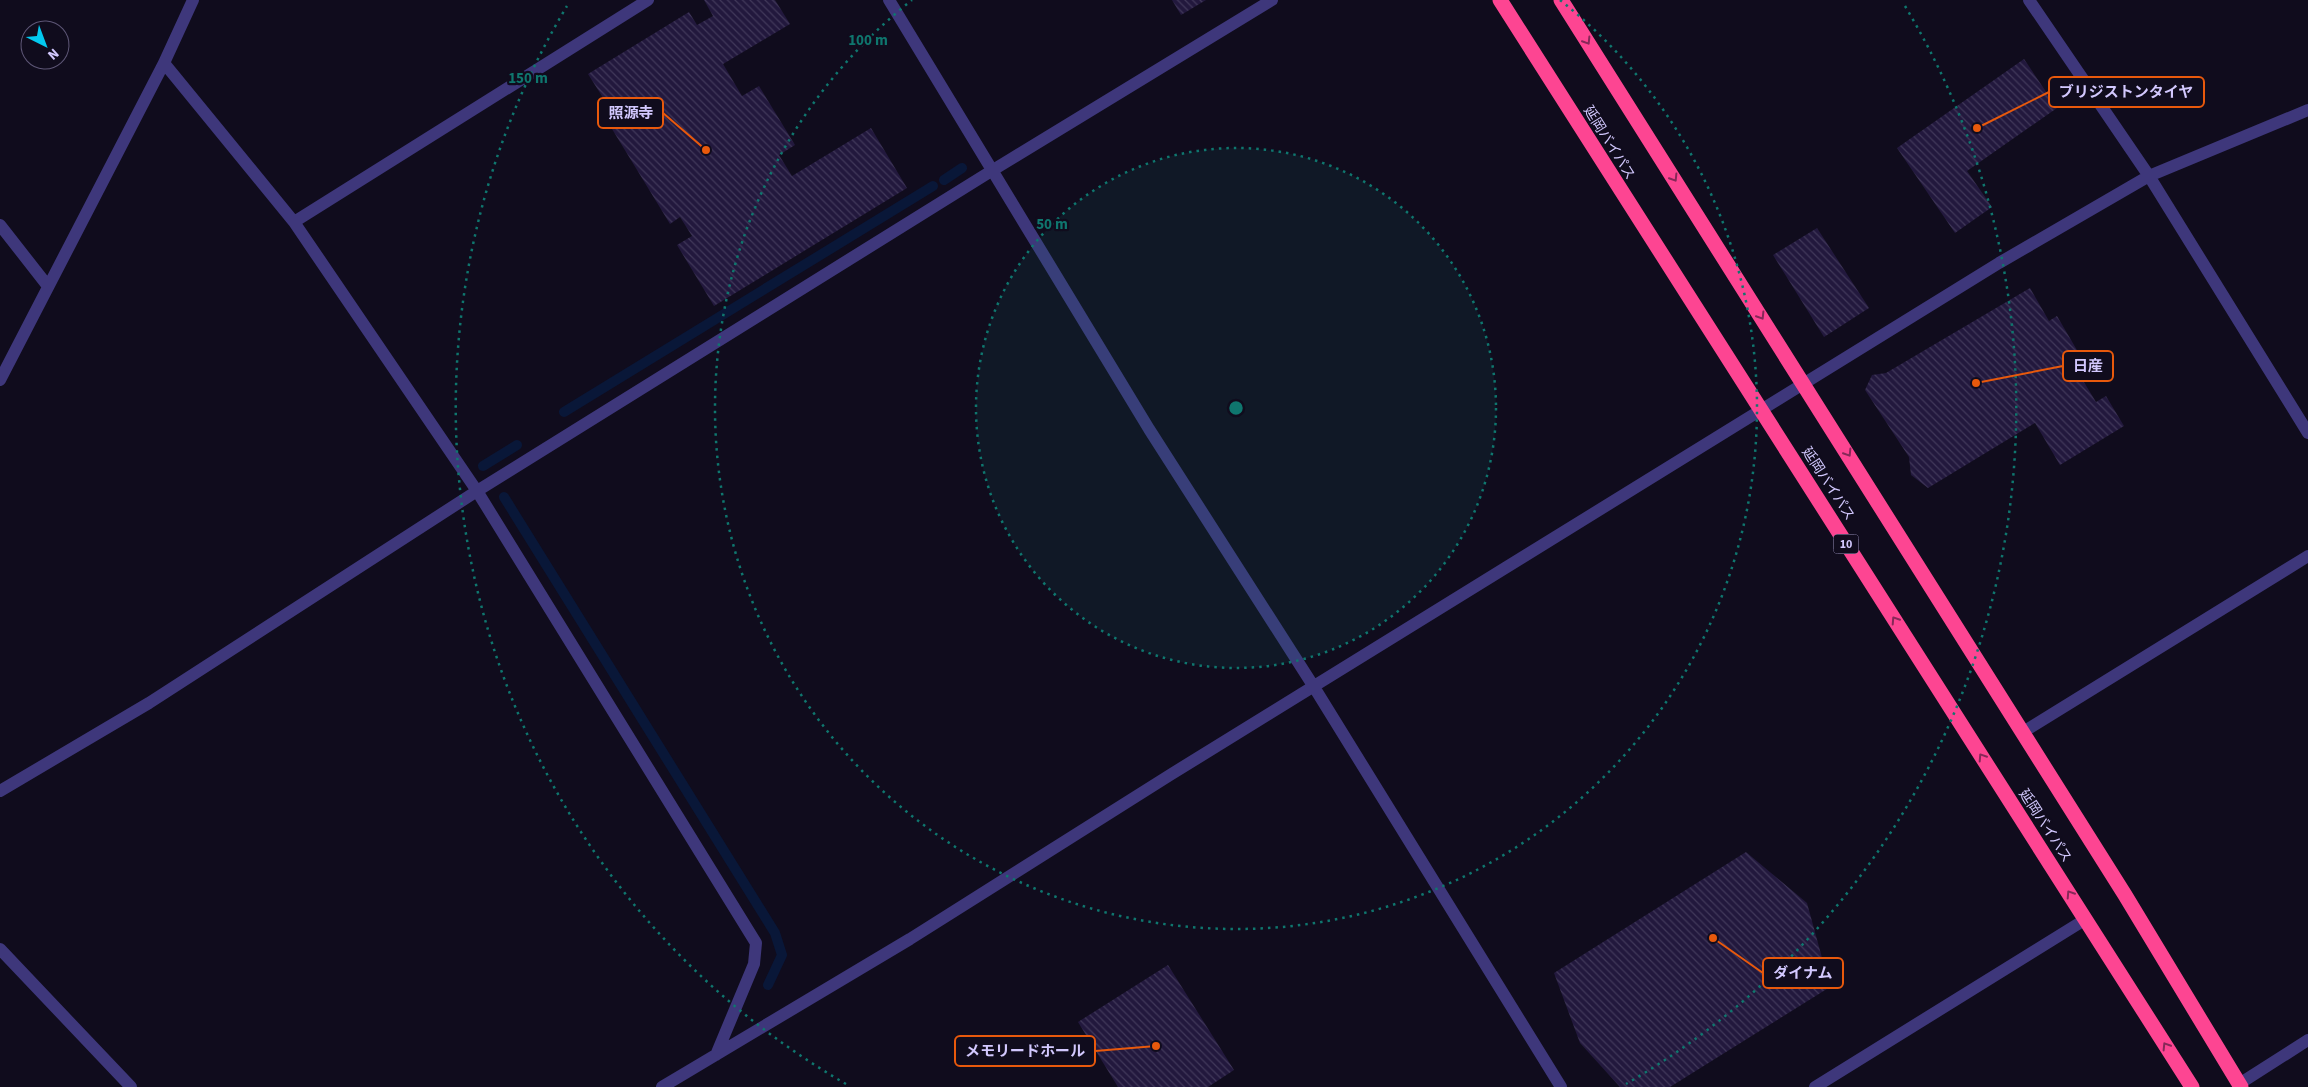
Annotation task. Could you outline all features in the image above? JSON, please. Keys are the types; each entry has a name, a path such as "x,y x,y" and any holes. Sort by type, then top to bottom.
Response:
{"highway":[{"name":"延岡バイパス","path":"1500,0 2192,1087"},
{"path":"1561,0 2125,894 2240,1085"}],"street":[{"path":"0,380 47,285 164,63 193,0"},
{"path":"294,222 648,0"},
{"path":"889,0 1149,429 1314,687 1561,1087"},
{"path":"0,791 148,703 477,492 993,170 1272,0"},
{"path":"2029,0 2149,176 2308,433"},
{"path":"164,63 294,222 477,492 756,942 754,964 716,1055"},
{"path":"662,1087 910,939 1999,263 2149,176 2308,110"},
{"path":"0,225 47,285"},
{"path":"2023,732 2308,556"},
{"path":"1815,1087 2086,919"},
{"path":"0,949 131,1087"},
{"path":"2240,1085 2308,1040"}],"building":[{"path":"704,0 775,0 790,24 723,64 742,96 759,86 795,145 779,155 792,176 871,128 907,188 714,306 677,245 692,236 680,217 670,224 609,124 617,120 588,74 689,12 697,25 713,16"},
{"path":"1172,0 1206,0 1181,15"},
{"path":"2024,59 2057,108 1967,171 1992,207 1955,233 1897,148"},
{"path":"1817,228 1869,308 1824,337 1773,255"},
{"path":"2030,288 2049,321 2057,316 2088,369 2079,374 2096,402 2106,396 2124,426 2060,465 2035,423 1928,488 1911,475 1909,457 1865,390 1872,375 1886,373"},
{"path":"1746,852 1807,903 1830,987 1670,1087 1620,1087 1580,1043 1554,973"},
{"path":"1168,965 1234,1070 1208,1087 1118,1087 1078,1022"}],"waterway":[{"path":"944,180 962,168"},
{"path":"564,412 933,186"},
{"path":"483,466 517,445"},
{"path":"504,497 775,933 782,955 768,985"}],"place":[{"name":"ブリジストンタイヤ","path":"1977,128"},
{"name":"照源寺","path":"706,150"},
{"name":"日産","path":"1976,383"},
{"name":"ダイナム","path":"1713,938"},
{"name":"メモリードホール","path":"1156,1046"}]}
